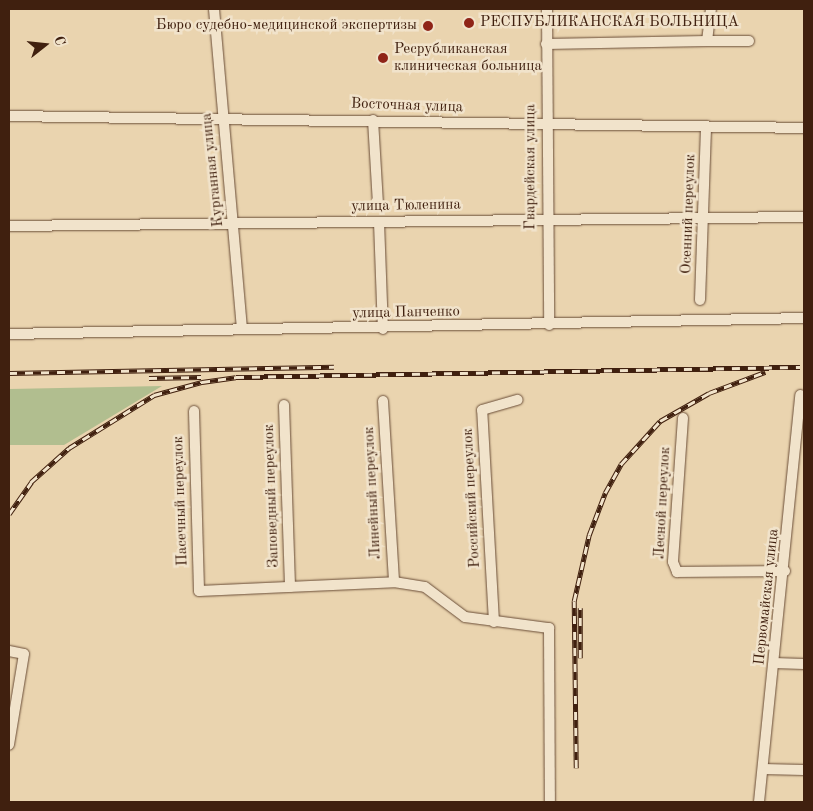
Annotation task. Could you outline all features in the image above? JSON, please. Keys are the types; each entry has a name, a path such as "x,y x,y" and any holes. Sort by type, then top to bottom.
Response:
{"street":[{"name":"Курганная улица","path":"214,9 242,328"},
{"name":"Гвардейская улица","path":"547,9 546,219 550,325"},
{"path":"707,41 711,9"},
{"path":"546,44 749,41"},
{"name":"Восточная улица","path":"9,116 223,116 546,125 804,128"},
{"path":"373,120 378,203"},
{"name":"Осенний переулок","path":"700,300 705,219 706,128"},
{"name":"улица Тюленина","path":"9,226 804,217"},
{"path":"379,222 383,329"},
{"name":"улица Панченко","path":"9,334 242,328 383,329 804,318"},
{"name":"Первомайская улица","path":"759,802 793,499 800,395"},
{"name":"Российский переулок","path":"494,622 482,410 518,400"},
{"name":"Линейный переулок","path":"383,401 394,582"},
{"name":"Заповедный переулок","path":"284,405 290,587"},
{"name":"Пасечный переулок","path":"194,411 199,591 290,587"},
{"name":"Лесной переулок","path":"683,418 673,562 677,572 785,570"},
{"path":"793,499 804,499"},
{"path":"290,587 394,582 425,587 465,617 549,628 550,802"},
{"path":"9,651 24,654 9,745"},
{"path":"774,663 804,664"},
{"path":"763,768 804,770"}],"green space":[{"path":"162,386 64,445 9,445 9,389"}],"railway":[{"path":"9,373 334,367"},
{"path":"9,514 31,482 69,448 154,395 202,382 236,377 800,367"},
{"path":"576,768 574,601 589,535 605,493 621,464 660,421 709,393 765,372"},
{"path":"149,378 201,377"},
{"path":"580,608 580,658"}],"place":[{"name":"РЕСПУБЛИКАНСКАЯ БОЛЬНИЦА","path":"469,23"},
{"name":"Бюро судебно-медицинской экспертизы","path":"428,26"},
{"name":"Ресрубликанская клиническая больница","path":"383,58"}]}
